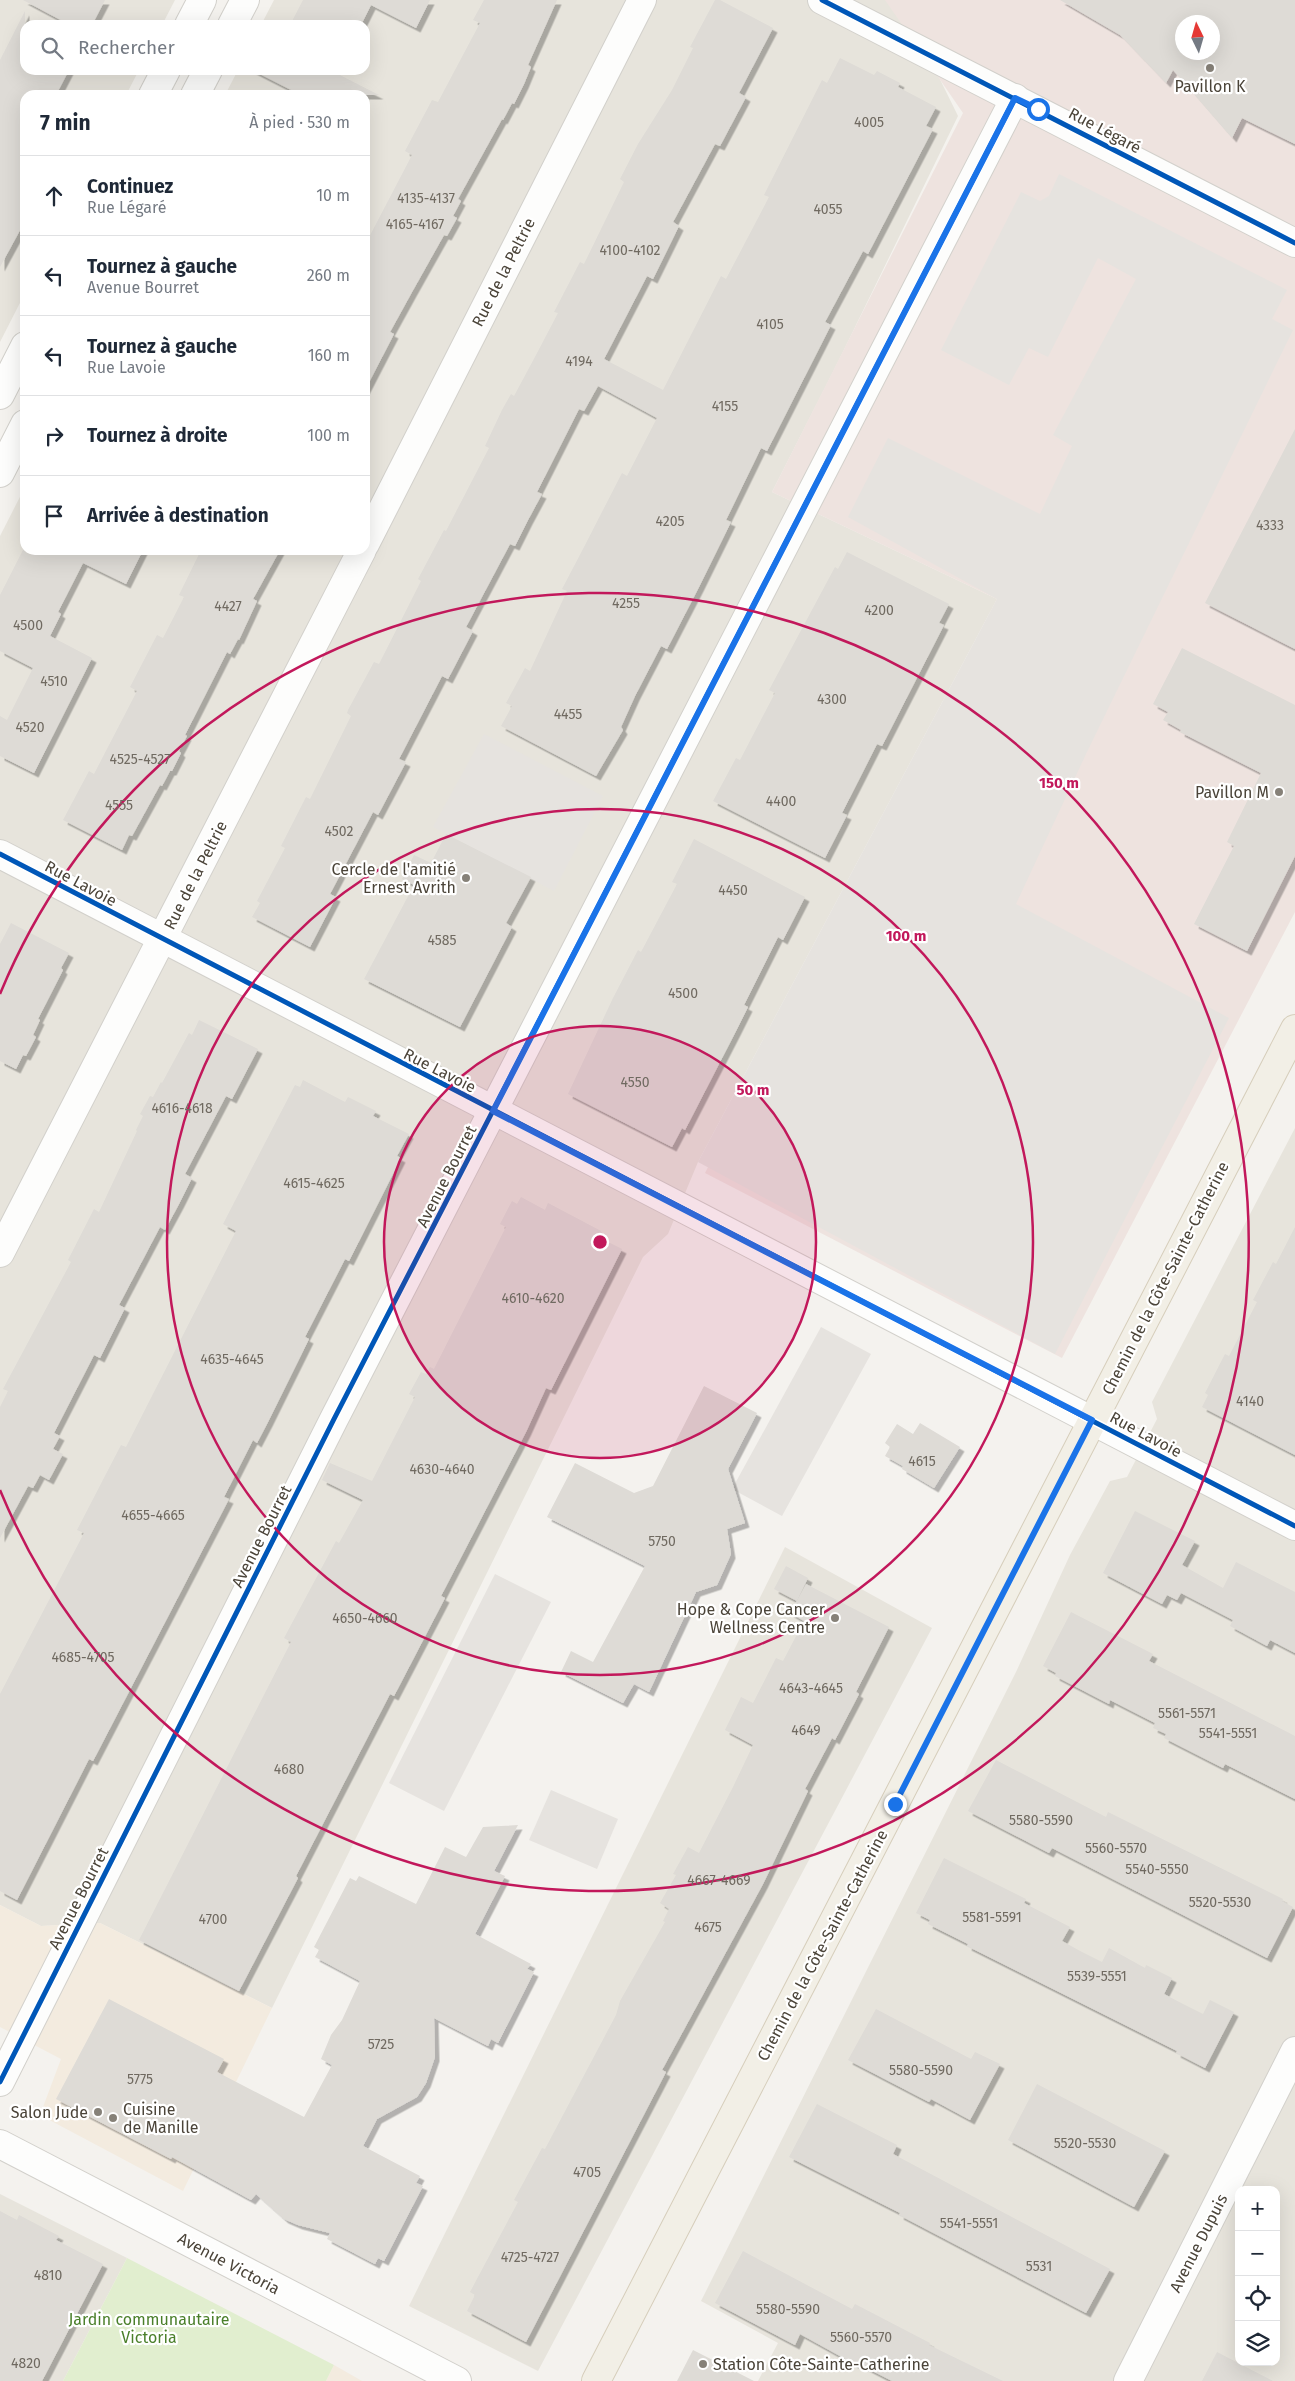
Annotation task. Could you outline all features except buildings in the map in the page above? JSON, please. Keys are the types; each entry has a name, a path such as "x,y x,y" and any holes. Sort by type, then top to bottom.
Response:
{"main road":[{"name":"Chemin de la Côte-Sainte-Catherine","path":"596,2381 1295,1028"}],"street":[{"path":"192,20 202,0"},
{"path":"235,20 245,0"},
{"name":"Rue de la Peltrie","path":"370,534 642,0"},
{"name":"Rue Légaré","path":"822,0 1295,243"},
{"path":"156,90 164,75"},
{"path":"198,90 205,75"},
{"name":"Avenue Bourret","path":"0,2082 334,1419 1015,98"},
{"path":"0,395 20,356"},
{"path":"0,473 20,434"},
{"name":"Rue de la Peltrie","path":"0,1253 359,555"},
{"name":"Rue Lavoie","path":"0,854 1295,1526"},
{"name":"Avenue Dupuis","path":"1128,2381 1295,2052"},
{"name":"Avenue Victoria","path":"0,2144 457,2381"}],"shaded area":[{"path":"0,0 175,0 165,20 20,20 20,75 136,75 129,90 20,90 20,303 0,342"},
{"path":"274,0 901,0 958,116 838,362 772,492 997,599 698,1162 668,1234 643,1257 272,2008 100,1923 41,1926 0,1905 0,536 20,497 20,555 370,555 370,90 228,90 235,75 370,75 370,20 264,20"},
{"path":"885,0 1295,0 1295,912 1062,1358 705,1173 997,599 772,492 963,113"},
{"path":"1059,174 1287,290 1272,319 1293,330 1086,754 1016,904 1229,1018 1055,1354 698,1162 997,599 848,517 888,438 1040,514 1072,446 1053,435 1136,279 1098,258 1048,357 1029,348 1009,385 941,350 1021,192 1040,201 1049,196"},
{"path":"484,734 603,796 554,891 433,827"},
{"path":"1295,1128 1295,2381 758,2381 778,2343 701,2301 1016,1672 1070,1555 1110,1481 1127,1477 1157,1419 1152,1402"},
{"path":"821,1327 871,1354 782,1516 732,1489"},
{"path":"785,1547 932,1628 538,2371 409,2306"},
{"path":"495,1574 551,1602 444,1811 389,1783"},
{"path":"551,1790 618,1819 597,1869 529,1840"},
{"path":"0,1905 41,1926 100,1923 272,2008 183,2191 40,2115 61,2059 0,2027"},
{"path":"0,2194 127,2258 63,2381 0,2381"},
{"path":"334,2365 362,2381 326,2381"}],"green space":[{"name":"Jardin communautaire Victoria","path":"127,2258 334,2365 326,2381 63,2381"}],"cycle path":[{"path":"822,0 1295,243"},
{"path":"0,2082 334,1419 1015,98"},
{"path":"0,854 1295,1526"}],"place":[{"name":"Pavillon K","path":"1210,68"},
{"name":"Pavillon M","path":"1279,792"},
{"name":"Cercle de l'amitié Ernest Avrith","path":"466,878"},
{"name":"Hope & Cope Cancer Wellness Centre","path":"835,1618"},
{"name":"Salon Jude","path":"98,2112"},
{"name":"Cuisine de Manille","path":"113,2118"},
{"name":"Station Côte-Sainte-Catherine","path":"703,2364"}],"route":[{"path":"895,1804 1021,1562 1092,1420 493,1111 1015,98 1038,109"}]}
